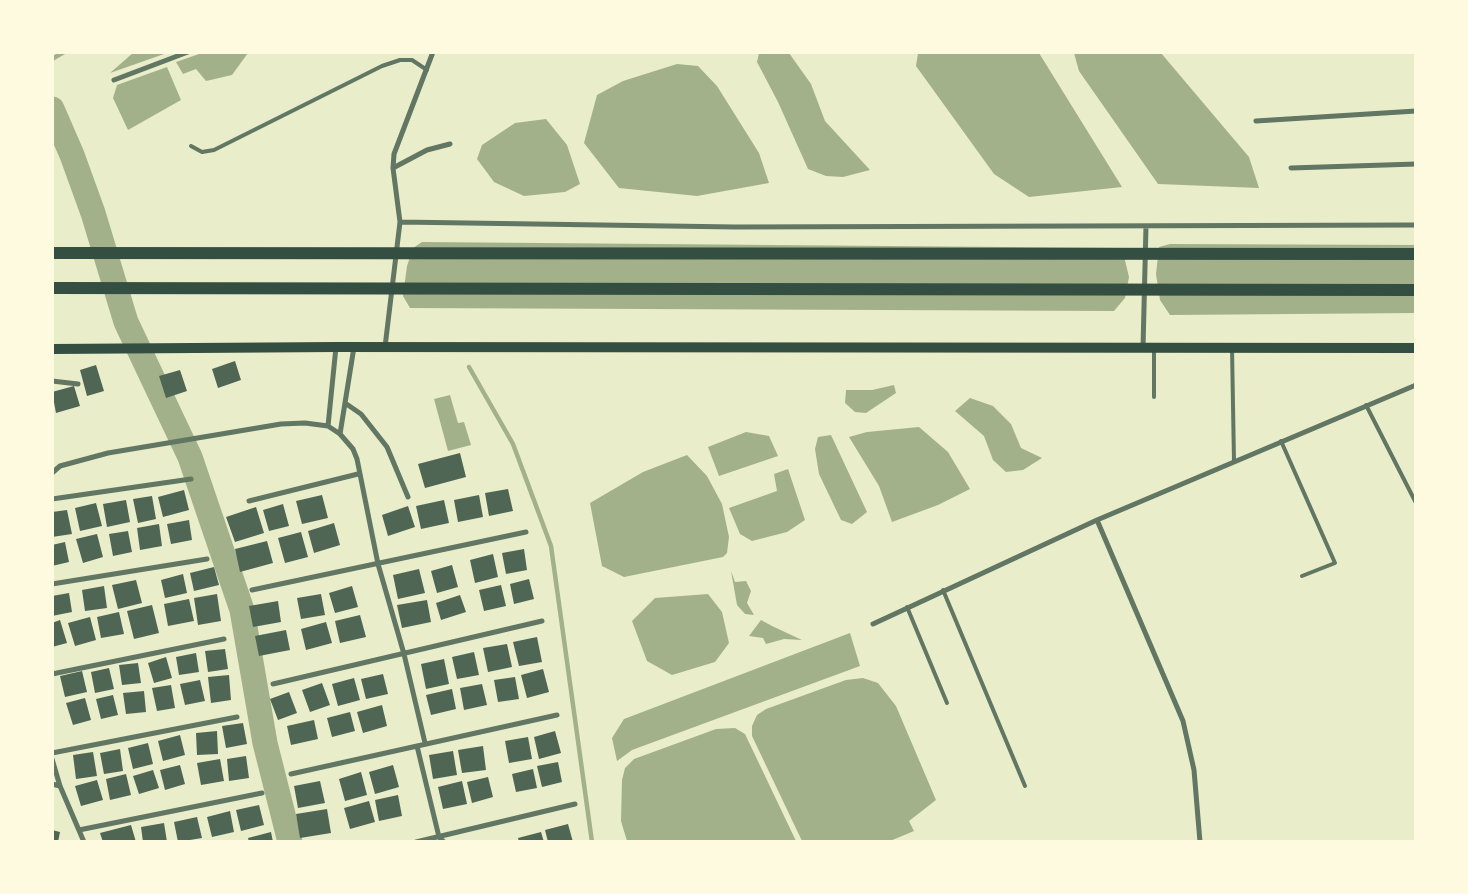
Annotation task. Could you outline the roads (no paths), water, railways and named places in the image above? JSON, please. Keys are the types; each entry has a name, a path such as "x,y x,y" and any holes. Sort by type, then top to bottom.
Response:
{"highway":[{"path":"52,253 1416,254"},
{"path":"52,288 1416,290"}],"main road":[{"path":"52,349 336,347 1416,348"}],"street":[{"path":"114,80 188,52"},
{"path":"385,348 400,222 393,168 400,136 433,52"},
{"path":"1256,121 1416,111"},
{"path":"393,168 418,154 450,144"},
{"path":"1291,168 1416,164"},
{"path":"400,222 735,227 1416,225"},
{"path":"1146,226 1148,348"},
{"path":"328,426 336,347"},
{"path":"340,434 354,347"},
{"path":"52,381 78,384"},
{"path":"873,624 1097,520 1416,385"},
{"path":"346,403 371,425 387,447 408,497"},
{"path":"52,473 60,466 108,453 281,424 305,423 328,426 340,434 353,449 378,564 404,654 426,744"},
{"path":"249,501 358,474"},
{"path":"52,498 190,479"},
{"path":"1097,520 1183,721 1194,770 1200,842"},
{"path":"252,590 526,532"},
{"path":"52,584 207,559"},
{"path":"273,684 542,621"},
{"path":"52,674 224,639"},
{"path":"291,774 557,715"},
{"path":"52,754 237,717"},
{"path":"417,746 439,836 444,842"},
{"path":"52,759 60,786 84,842"},
{"path":"52,784 60,786"},
{"path":"79,830 262,793"},
{"path":"416,842 575,804"}],"lane":[{"path":"191,146 202,152 214,150 382,66 400,60 412,60 427,70"},
{"path":"1148,348 1154,397"},
{"path":"1232,348 1234,462"},
{"path":"1366,405 1416,503"},
{"path":"1281,441 1335,563 1302,576"},
{"path":"943,590 1025,786"},
{"path":"907,607 947,703"}],"waterway":[{"path":"52,59 64,52"},
{"path":"52,109 72,155 93,213 126,322 190,457 242,610 265,743 290,842"},
{"path":"469,367 513,444 551,546 592,842"}]}
